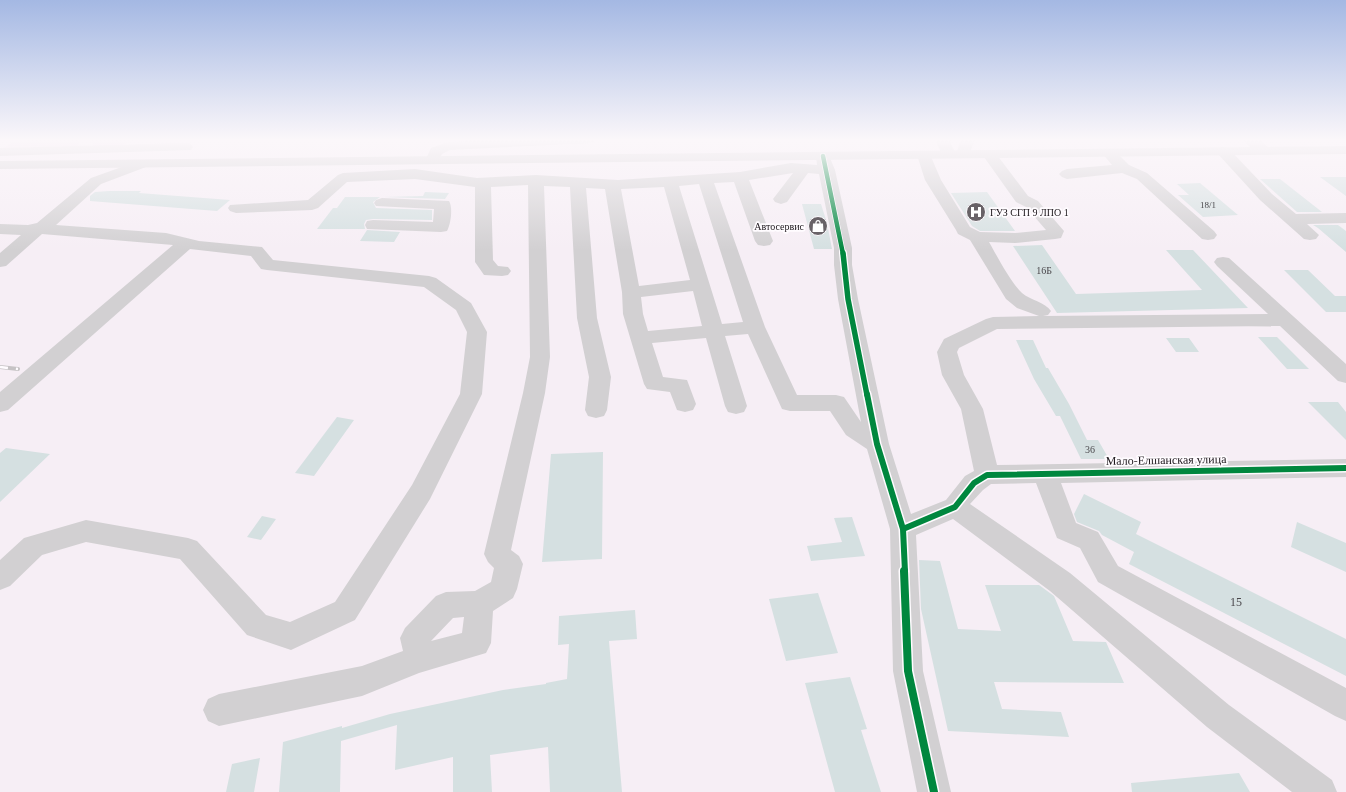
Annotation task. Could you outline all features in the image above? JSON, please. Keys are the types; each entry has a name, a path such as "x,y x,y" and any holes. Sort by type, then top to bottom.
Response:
{"main road":[{"path":"0,262 68,205 85,188 96,181 113,176"},
{"path":"236,208 312,205 343,178 380,176"},
{"path":"413,202 427,176"},
{"path":"435,176 483,182 536,180 612,184 740,178 751,176"},
{"path":"781,199 806,176"},
{"path":"821,176 843,248 843,265 848,299 876,444 903,529 908,671 934,792"},
{"path":"932,176 964,230 977,237 1015,238 1055,234 1056,231 1032,204 1022,199 1005,176"},
{"path":"1142,176 1208,234"},
{"path":"1246,176 1266,197 1310,234"},
{"path":"740,178 764,241"},
{"path":"419,659 415,638 446,604 479,604 503,589 508,564 497,554 534,393 540,358 536,180"},
{"path":"705,180 755,327 790,403 836,403 854,429 876,444"},
{"path":"483,182 484,262 489,266 490,272 502,270"},
{"path":"670,182 699,285 736,406"},
{"path":"578,183 587,318 600,377 596,410"},
{"path":"612,184 631,292 633,314 655,384 679,385 685,404"},
{"path":"373,225 441,226 443,204 413,202 382,203"},
{"path":"1292,219 1346,218"},
{"path":"0,229 38,229 166,238 199,246 256,251 266,265 429,282 464,307 477,332 471,394 422,492 345,611 291,636 257,626 188,549 86,531 33,546 0,578"},
{"path":"977,237 1013,295 1024,304 1041,311"},
{"path":"0,404 186,243"},
{"path":"1223,262 1346,376"},
{"path":"631,292 699,285"},
{"path":"903,529 955,507 962,496 974,483 987,475 972,409 953,376 947,352 951,344 994,323 1286,320"},
{"path":"640,338 755,327"},
{"name":"Мало-Елшанская улица","path":"987,475 1346,468"},
{"path":"1045,474 1066,530 1089,540 1108,574 1346,705"},
{"path":"955,507 1060,582 1218,716 1320,792"},
{"path":"219,710 362,681 419,659 476,643 479,604"}],"building":[{"path":"1320,177 1346,177 1346,196"},
{"path":"1260,179 1280,179 1322,212 1297,212"},
{"path":"1200,183 1238,215 1203,217 1178,195 1189,195 1177,184"},
{"path":"141,191 139,193 230,200 217,211 90,201 90,196 95,192"},
{"path":"425,192 449,193 445,199 384,197 423,196"},
{"path":"987,192 1015,231 980,231 972,226 951,193"},
{"path":"345,197 380,197 373,202 376,208 432,210 432,220 373,219 366,220 364,224 365,229 317,229 333,208 337,208"},
{"name":"Автосервис","path":"802,204 821,204 827,223 832,249 814,249"},
{"path":"1313,225 1338,225 1346,231 1346,252 1318,228"},
{"path":"367,230 400,232 394,242 360,241"},
{"path":"1042,245 1076,294 1202,290 1166,250 1193,250 1248,308 1057,313 1013,246"},
{"path":"1284,270 1308,270 1335,296 1346,296 1346,312 1326,312"},
{"path":"1258,337 1277,337 1309,369 1287,369"},
{"path":"1166,338 1189,338 1199,352 1176,352"},
{"path":"1016,340 1033,340 1046,368 1048,368 1069,404 1087,440 1098,440 1109,459 1081,459 1060,416 1056,416 1034,379"},
{"path":"1308,402 1338,402 1346,412 1346,440"},
{"path":"337,417 354,420 314,476 295,473"},
{"path":"6,448 50,454 0,502 0,453"},
{"path":"603,452 602,559 542,562 551,454"},
{"path":"1084,494 1141,522 1136,534 1346,639 1346,676 1129,564 1134,552 1102,535 1099,531 1077,522 1074,514"},
{"path":"262,516 276,519 261,540 247,537"},
{"path":"852,517 865,556 811,561 807,546 842,542 834,518"},
{"path":"1297,522 1346,543 1346,572 1291,547"},
{"path":"919,560 940,561 958,629 1001,631 985,585 1039,585 1054,596 1073,641 1106,642 1124,683 994,682 1002,709 1061,712 1069,737 948,731 921,609"},
{"path":"818,593 838,653 786,661 769,599"},
{"path":"635,610 637,639 609,641 622,792 550,792 548,747 490,755 492,792 453,792 453,757 395,770 397,725 341,741 340,792 279,792 283,742 342,726 342,728 390,714 503,690 546,684 567,679 569,644 558,645 559,616"},
{"path":"850,677 867,729 861,730 881,792 835,792 805,683"},
{"path":"260,758 254,792 226,792 232,764"},
{"path":"1239,773 1250,792 1132,792 1131,783"}],"railway":[{"path":"0,367 18,369"}],"cycle path":[{"path":"827,176 843,248 843,265 848,299 877,444 903,529 908,671 934,792"},
{"path":"903,529 955,507 962,496 974,483 987,475 1346,468"}],"place":[{"name":"ГУЗ СГП 9 ЛПО 1","path":"976,212"},
{"name":"Автосервис","path":"818,226"}]}
